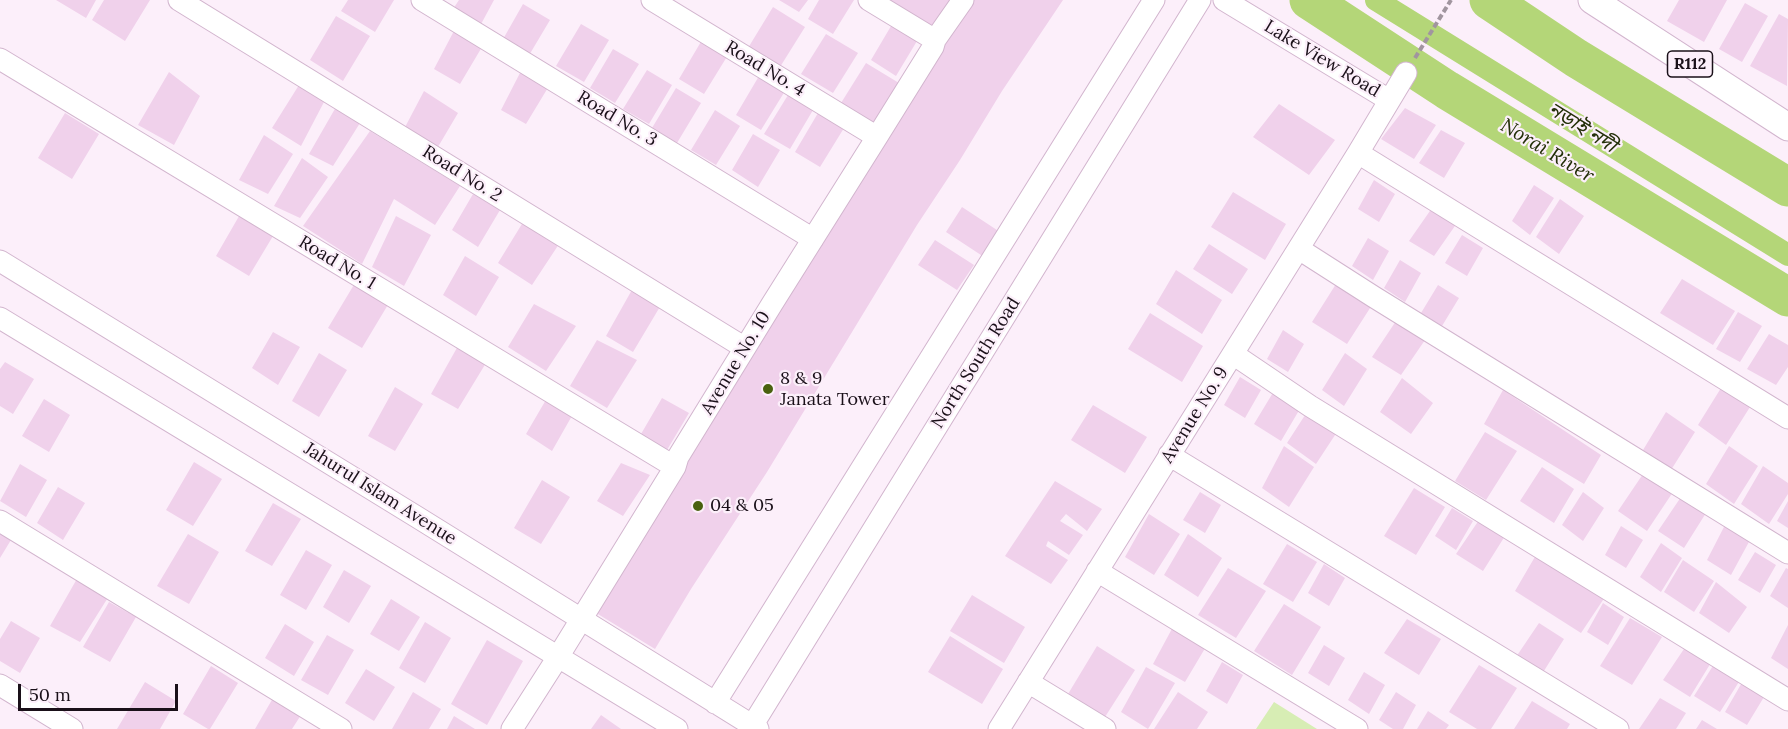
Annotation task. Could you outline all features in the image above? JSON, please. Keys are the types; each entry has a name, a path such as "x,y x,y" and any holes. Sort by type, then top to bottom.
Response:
{"main road":[{"name":"R112","path":"1592,0 1785,118"}],"street":[{"name":"Road No. 2","path":"179,0 745,348"},
{"name":"Road No. 3","path":"422,0 813,239"},
{"name":"Road No. 4","path":"652,0 877,137"},
{"path":"869,0 935,40"},
{"name":"Avenue No. 10","path":"512,729 675,467 678,457 745,348 933,47 935,40 963,0"},
{"path":"715,703 1154,0"},
{"name":"North South Road","path":"755,727 1200,0"},
{"name":"Lake View Road","path":"1224,0 1389,100"},
{"name":"Road No. 1","path":"0,59 675,467"},
{"name":"Avenue No. 9","path":"999,729 1299,249 1406,73"},
{"path":"1358,153 1788,418"},
{"path":"1299,249 1788,553"},
{"name":"Jahurul Islam Avenue","path":"0,261 755,727"},
{"path":"0,318 677,729"},
{"path":"1233,354 1320,412 1788,700"},
{"path":"1170,455 1618,729"},
{"path":"0,521 341,729"},
{"path":"1097,571 1357,729"},
{"path":"1028,682 1105,729"},
{"path":"0,685 72,729"}],"path":[{"path":"1406,73 1451,0"}],"green space":[{"path":"1274,702 1317,729 1256,729"}],"building":[{"path":"56,0 96,0 86,18"},
{"path":"104,0 150,0 125,41 92,20"},
{"path":"348,0 394,0 375,32 341,11"},
{"path":"459,0 494,0 480,26 453,9"},
{"path":"779,0 808,0 799,12"},
{"path":"819,0 854,0 833,34 808,19"},
{"path":"869,0 1063,0 917,225 767,472 655,649 588,608 935,40"},
{"path":"1679,0 1727,0 1704,42 1667,21"},
{"path":"1745,3 1768,16 1742,62 1719,49"},
{"path":"523,4 550,20 528,57 502,41"},
{"path":"773,7 805,27 780,67 748,48"},
{"path":"1779,14 1788,19 1787,86 1750,66"},
{"path":"336,16 370,36 343,81 310,60"},
{"path":"894,21 920,36 896,76 871,60"},
{"path":"581,24 609,40 584,82 556,66"},
{"path":"455,29 482,47 460,84 434,69"},
{"path":"826,34 858,53 833,93 801,74"},
{"path":"702,40 728,55 704,94 679,79"},
{"path":"613,49 639,64 615,103 590,88"},
{"path":"866,63 899,83 873,123 841,103"},
{"path":"647,70 672,85 649,124 623,109"},
{"path":"521,71 549,86 526,124 501,110"},
{"path":"169,72 200,96 174,145 138,125"},
{"path":"759,76 785,91 761,130 736,115"},
{"path":"299,85 324,102 301,146 272,128"},
{"path":"676,88 701,103 677,143 652,128"},
{"path":"424,91 458,113 435,152 403,131"},
{"path":"788,95 813,110 790,149 764,134"},
{"path":"1279,104 1335,140 1309,175 1253,137"},
{"path":"336,107 360,123 333,166 309,154"},
{"path":"1405,108 1436,125 1414,159 1381,139"},
{"path":"715,110 740,126 716,165 691,150"},
{"path":"65,113 99,134 72,179 38,158"},
{"path":"818,113 844,128 820,167 795,152"},
{"path":"1441,130 1465,143 1444,178 1419,163"},
{"path":"370,131 460,186 435,225 394,199 362,264 303,226"},
{"path":"753,134 780,150 758,187 732,170"},
{"path":"264,135 293,154 268,194 239,180"},
{"path":"302,158 328,177 300,218 274,206"},
{"path":"1374,180 1395,194 1379,222 1358,209"},
{"path":"1534,185 1554,198 1530,235 1512,221"},
{"path":"1233,192 1286,224 1265,260 1211,227"},
{"path":"473,194 500,210 478,247 452,230"},
{"path":"1560,199 1584,216 1559,254 1536,237"},
{"path":"962,207 1000,232 984,257 946,232"},
{"path":"1432,208 1457,223 1434,256 1409,241"},
{"path":"242,211 276,231 249,276 216,256"},
{"path":"396,216 431,235 404,286 372,267"},
{"path":"525,219 561,241 532,285 498,263"},
{"path":"1462,235 1483,248 1467,276 1445,263"},
{"path":"1368,238 1389,251 1373,280 1352,266"},
{"path":"935,240 974,265 957,290 918,265"},
{"path":"1209,244 1248,269 1232,294 1193,269"},
{"path":"465,256 499,277 476,316 443,295"},
{"path":"1400,260 1421,273 1405,302 1384,288"},
{"path":"1176,270 1222,300 1202,334 1156,304"},
{"path":"1682,279 1735,311 1713,345 1660,313"},
{"path":"355,283 389,303 362,348 328,328"},
{"path":"1336,284 1372,305 1347,344 1312,322"},
{"path":"1438,285 1459,298 1442,326 1421,313"},
{"path":"633,288 661,305 633,352 606,336"},
{"path":"534,304 576,326 546,371 508,347"},
{"path":"1738,312 1762,326 1740,362 1716,349"},
{"path":"1150,313 1203,346 1182,382 1128,349"},
{"path":"1396,321 1425,340 1401,375 1372,357"},
{"path":"1283,330 1304,344 1288,372 1267,359"},
{"path":"273,332 300,347 278,385 252,368"},
{"path":"1769,334 1788,345 1788,367 1776,385 1747,369"},
{"path":"597,340 637,360 607,408 570,386"},
{"path":"458,346 486,363 458,409 431,394"},
{"path":"319,353 347,370 319,417 292,401"},
{"path":"1345,353 1367,369 1344,406 1322,390"},
{"path":"5,362 34,379 13,414 0,406 0,369"},
{"path":"1240,377 1261,390 1245,418 1224,405"},
{"path":"1402,378 1433,403 1411,434 1380,412"},
{"path":"395,387 423,404 395,451 368,436"},
{"path":"1721,388 1750,407 1726,445 1698,425"},
{"path":"1503,390 1601,455 1584,484 1484,424"},
{"path":"1274,391 1301,407 1281,441 1254,424"},
{"path":"547,398 573,414 552,451 526,434"},
{"path":"662,398 689,413 667,450 641,434"},
{"path":"44,399 70,415 49,452 22,436"},
{"path":"1093,405 1147,437 1125,473 1071,440"},
{"path":"1307,412 1337,432 1316,464 1287,443"},
{"path":"1666,412 1695,432 1671,470 1643,450"},
{"path":"1485,432 1517,451 1486,500 1455,481"},
{"path":"1284,446 1314,467 1289,507 1262,488"},
{"path":"1729,446 1758,466 1734,504 1706,484"},
{"path":"194,462 222,479 193,526 166,510"},
{"path":"621,463 650,475 623,516 597,501"},
{"path":"20,464 47,480 26,517 0,501"},
{"path":"1763,466 1788,483 1788,494 1769,524 1741,504"},
{"path":"1542,467 1574,489 1554,523 1520,501"},
{"path":"1643,474 1673,492 1647,531 1618,511"},
{"path":"542,480 570,497 541,544 514,528"},
{"path":"1055,481 1102,509 1087,531 1066,514 1060,521 1083,535 1069,555 1048,541 1046,546 1068,560 1051,584 1005,556"},
{"path":"58,487 85,503 63,540 37,523"},
{"path":"1414,488 1445,507 1416,555 1384,536"},
{"path":"1200,492 1221,505 1205,533 1183,520"},
{"path":"1583,492 1604,508 1583,541 1562,525"},
{"path":"1681,497 1706,513 1684,548 1658,531"},
{"path":"1788,501 1788,528 1777,521"},
{"path":"273,503 301,519 272,566 245,551"},
{"path":"1452,508 1473,521 1456,550 1435,536"},
{"path":"1149,514 1180,534 1154,575 1125,557"},
{"path":"1479,520 1505,536 1483,571 1456,554"},
{"path":"1725,525 1750,540 1731,575 1707,560"},
{"path":"1621,526 1643,540 1626,568 1605,555"},
{"path":"0,527 14,535 0,558"},
{"path":"188,534 219,552 189,604 157,586"},
{"path":"1188,534 1222,558 1198,597 1164,575"},
{"path":"1661,543 1682,558 1661,592 1640,577"},
{"path":"1287,544 1317,562 1293,602 1263,584"},
{"path":"306,550 332,565 306,610 280,595"},
{"path":"1755,552 1776,565 1760,593 1738,580"},
{"path":"1536,555 1605,597 1581,633 1515,591"},
{"path":"1683,560 1714,581 1694,612 1664,592"},
{"path":"1324,564 1345,578 1329,606 1308,593"},
{"path":"1228,568 1266,591 1236,638 1198,615"},
{"path":"1786,568 1788,569 1788,608 1770,596"},
{"path":"344,570 371,586 349,623 323,607"},
{"path":"78,577 109,596 80,642 50,626"},
{"path":"1716,582 1747,607 1729,633 1699,613"},
{"path":"972,595 1025,627 1004,663 950,631"},
{"path":"391,599 420,617 399,651 370,634"},
{"path":"109,602 136,617 110,662 83,647"},
{"path":"1603,603 1624,617 1608,645 1587,632"},
{"path":"1284,604 1321,627 1292,675 1254,651"},
{"path":"1630,618 1662,637 1632,685 1600,666"},
{"path":"1407,619 1441,639 1419,675 1384,653"},
{"path":"11,621 40,638 20,673 0,661 0,639"},
{"path":"425,622 451,638 425,683 399,668"},
{"path":"1539,623 1564,639 1542,674 1516,657"},
{"path":"285,624 314,642 294,676 265,658"},
{"path":"1174,625 1207,645 1185,682 1153,664"},
{"path":"1788,625 1788,669 1771,658"},
{"path":"327,635 354,650 328,695 301,680"},
{"path":"950,636 1003,669 982,704 928,672"},
{"path":"487,640 523,661 487,725 451,704"},
{"path":"1324,645 1345,658 1329,686 1308,673"},
{"path":"1097,646 1135,670 1105,717 1068,694"},
{"path":"1686,646 1712,661 1690,697 1663,680"},
{"path":"1716,661 1742,677 1720,712 1694,696"},
{"path":"1222,662 1243,675 1227,704 1206,691"},
{"path":"1479,665 1517,688 1491,729 1477,729 1449,712"},
{"path":"211,666 238,683 208,729 183,714"},
{"path":"1146,667 1175,683 1148,729 1121,712"},
{"path":"366,669 395,687 374,721 345,703"},
{"path":"1364,672 1385,685 1369,714 1348,700"},
{"path":"1744,679 1767,692 1747,725 1725,712"},
{"path":"145,682 176,701 160,729 117,729"},
{"path":"413,692 441,709 429,729 392,729"},
{"path":"1178,692 1208,712 1197,729 1154,729"},
{"path":"1396,692 1416,705 1403,729 1393,729 1379,720"},
{"path":"273,698 301,715 292,729 255,729"},
{"path":"1660,698 1686,713 1676,729 1639,729"},
{"path":"1532,701 1570,724 1567,729 1514,729"},
{"path":"1428,711 1449,725 1446,729 1417,729"},
{"path":"601,715 621,729 591,729"},
{"path":"454,716 475,729 447,729"},
{"path":"1702,720 1717,729 1696,729"}],"waterway":[{"name":"Norai River","path":"1309,0 1447,90 1788,297"},
{"name":"নড়াই নদী","path":"1376,0 1788,255"},
{"name":"Norai River","path":"1489,0 1576,58 1788,187"}],"place":[{"name":"8 & 9 Janata Tower","path":"768,389"},
{"name":"04 & 05","path":"698,506"}]}
